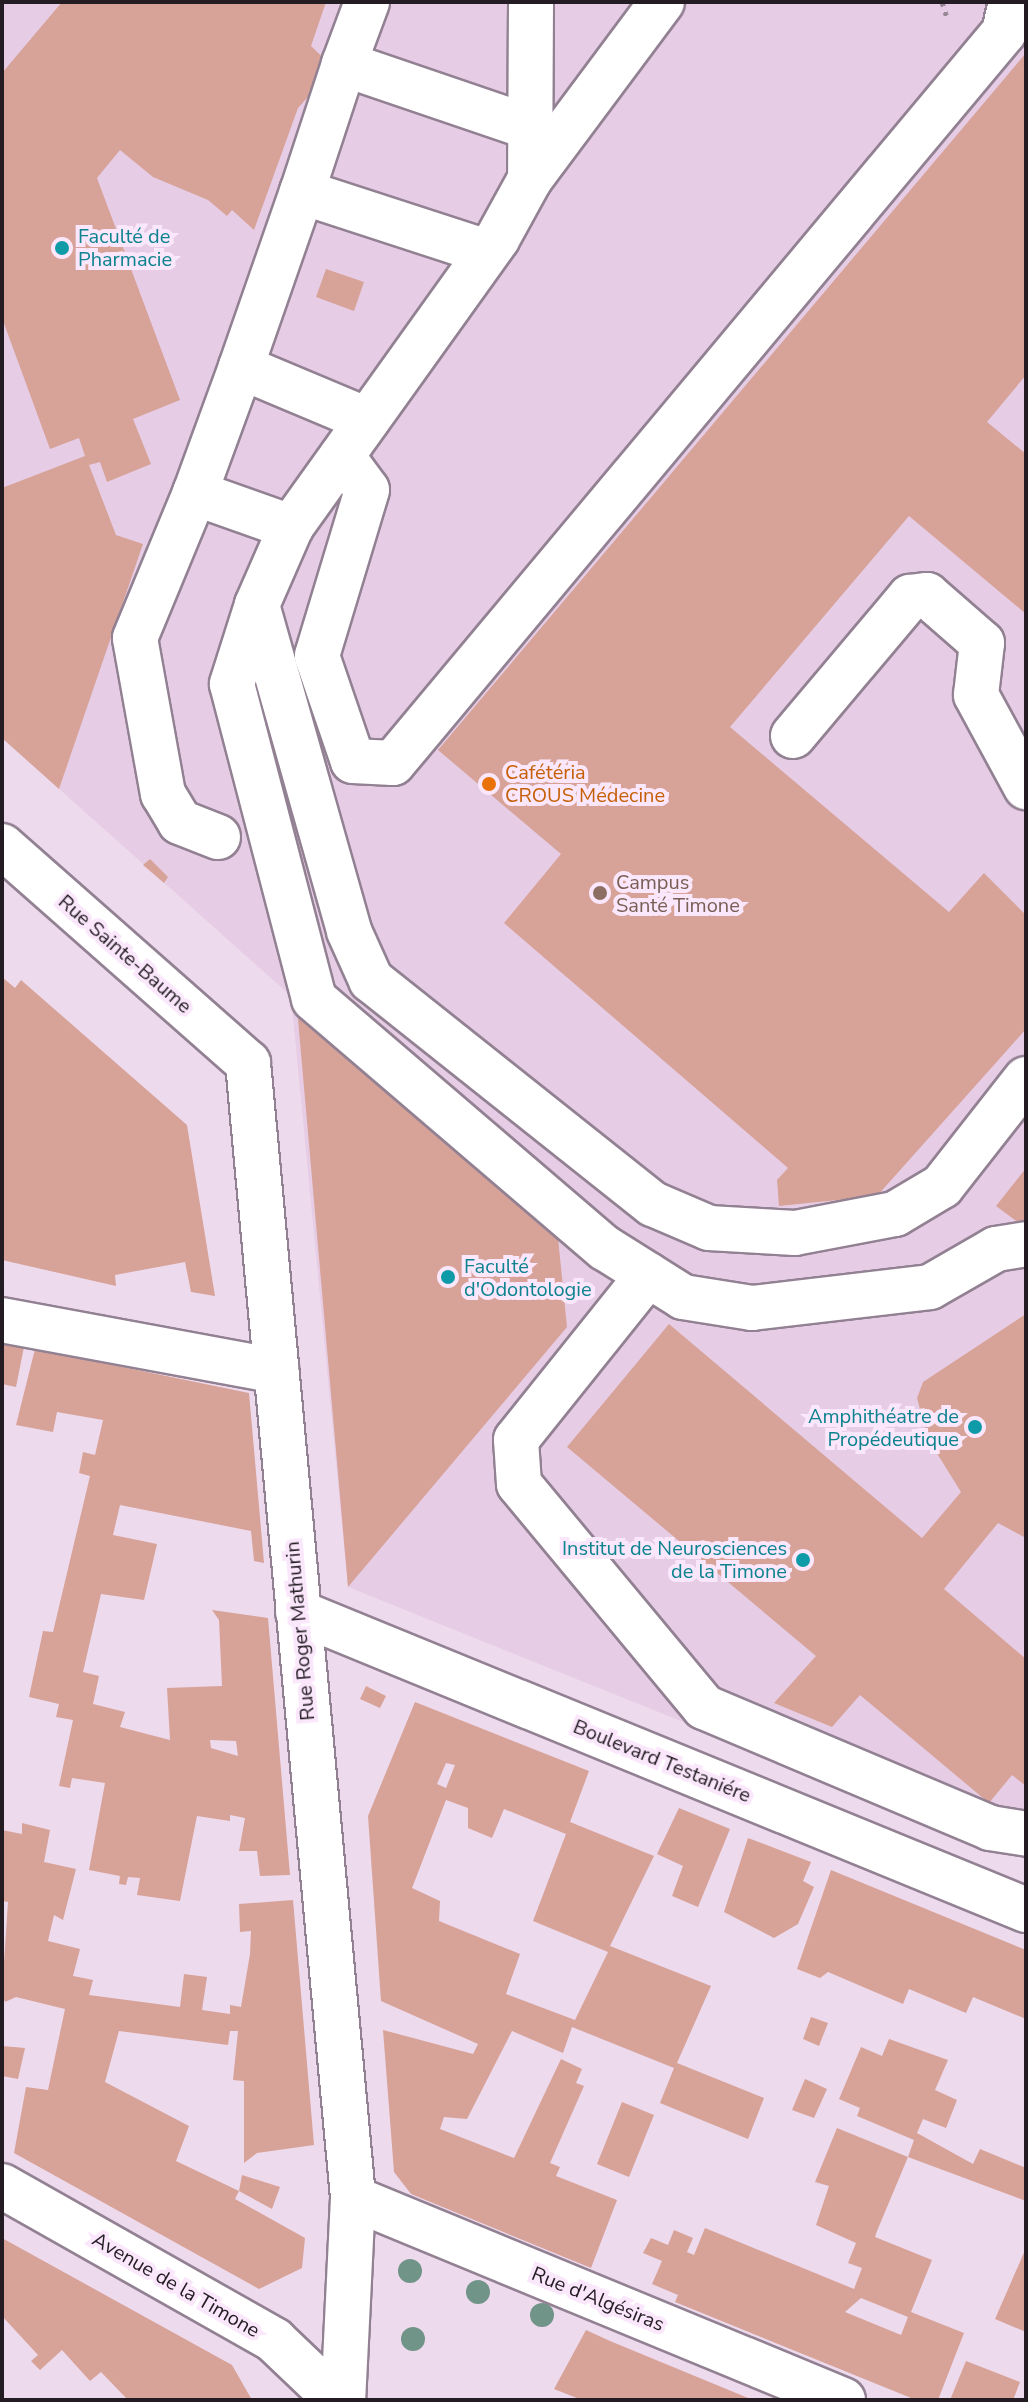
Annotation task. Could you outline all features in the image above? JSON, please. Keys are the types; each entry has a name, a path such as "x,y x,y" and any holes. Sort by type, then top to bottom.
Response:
{"street":[{"path":"218,837 180,822 163,794 135,638 195,493 241,367 367,2"},
{"path":"530,179 531,2"},
{"path":"662,2 530,179 487,252 291,527 257,605 232,684 314,999 605,1248 683,1297 752,1308 930,1287 996,1249 1026,1244"},
{"path":"342,456 367,490 317,656 353,761 393,763 1004,32 1011,2"},
{"path":"344,64 532,128"},
{"path":"302,192 487,252"},
{"path":"241,367 367,420"},
{"path":"195,493 291,527"},
{"path":"793,736 910,597 927,595 982,643 976,695 1026,787"},
{"path":"257,605 349,931 371,980 653,1204 709,1228 795,1233 895,1214 942,1186 1026,1079"},
{"name":"Rue Sainte-Baume","path":"2,846 248,1063"},
{"name":"Rue Roger Mathurin","path":"248,1063 353,2198 340,2400"},
{"path":"648,1275 516,1440 519,1484 704,1707 990,1828 1026,1834"},
{"path":"2,1320 276,1371"},
{"name":"Boulevard Testaniére","path":"298,1612 1026,1910"},
{"name":"Avenue de la Timone","path":"2,2186 274,2340 340,2400"},
{"name":"Rue d'Algésiras","path":"353,2198 843,2400"}],"shaded area":[{"name":"Campus Santé Timone","path":"2,2 1026,2 1026,1860 348,1587 291,996 2,738"}],"building":[{"path":"62,2 326,2 311,46 334,68 298,108 254,230 232,210 227,216 208,200 153,177 120,150 97,178 180,400 133,419 151,464 107,482 100,462 89,465 116,535 143,544 59,789 2,738 2,488 85,456 79,438 50,449 2,318 2,73"},
{"path":"1026,53 1026,375 987,422 1026,454 1026,614 909,516 730,727 949,912 984,873 1026,915 1026,1029 877,1196 779,1206 777,1180 788,1168 504,923 561,854 438,750"},
{"path":"326,269 364,282 354,311 316,297"},
{"path":"150,859 168,877 164,883 143,865"},
{"path":"2,977 15,988 21,980 187,1125 215,1296 191,1292 185,1262 115,1275 116,1286 2,1260"},
{"name":"Faculté d'Odontologie","path":"297,1008 557,1228 567,1327 348,1587"},
{"path":"1026,1168 1026,1228 996,1206"},
{"name":"Institut de Neurosciences de la Timone","path":"1026,1314 1026,1538 998,1523 944,1589 1026,1659 1026,1786 1012,1775 989,1803 860,1695 832,1727 774,1703 816,1656 567,1447 669,1324 922,1538 961,1492 928,1439 917,1398 923,1382"},
{"path":"2,1342 24,1347 16,1387 2,1384"},
{"path":"35,1349 249,1393 264,1563 254,1561 251,1531 120,1505 113,1535 157,1544 144,1600 101,1594 83,1672 99,1676 93,1704 125,1712 120,1727 170,1740 167,1688 222,1686 219,1620 212,1610 268,1618 290,1875 260,1876 257,1851 239,1851 245,1818 230,1815 230,1821 197,1816 180,1901 137,1895 140,1878 128,1877 126,1885 119,1884 120,1876 89,1870 105,1783 72,1778 70,1788 59,1786 73,1720 56,1717 59,1704 29,1697 43,1631 53,1632 90,1476 79,1473 83,1452 95,1455 103,1420 57,1412 53,1432 16,1425","holes":["210,1740 236,1741 238,1756 211,1748"]},
{"path":"366,1686 386,1696 380,1708 360,1699"},
{"path":"415,1702 589,1771 570,1822 654,1856 610,1946 711,1986 677,2063 764,2098 748,2139 660,2103 674,2068 572,2027 563,2053 512,2031 467,2119 444,2117 440,2129 514,2158 561,2059 582,2069 576,2083 584,2086 550,2163 560,2167 556,2176 617,2200 591,2268 411,2194 394,2172 383,2030 473,2054 478,2044 381,2001 368,1816","holes":["446,1763 455,1765 446,1788 437,1784","446,1800 468,1808 468,1828 492,1838 504,1809 566,1834 533,1921 608,1952 575,2020 506,1994 520,1954 439,1921 440,1901 412,1888"]},
{"path":"679,1808 730,1829 698,1907 672,1896 683,1866 657,1854"},
{"path":"22,1823 50,1830 44,1862 76,1869 63,1920 54,1915 48,1941 80,1949 73,1976 93,1980 89,1995 180,2007 184,1974 207,1977 202,2010 230,2014 230,2005 241,2007 250,1954 251,1931 240,1932 239,1904 293,1900 314,2145 257,2153 244,2163 244,2081 233,2080 238,2031 230,2031 228,2045 119,2031 105,2082 189,2126 176,2161 239,2191 235,2199 305,2238 302,2268 259,2289 14,2153 26,2087 48,2090 65,2009 16,1997 5,2002 2,1993 8,1902 2,1901 2,1830 22,1834"},
{"path":"748,1838 811,1862 803,1881 814,1887 798,1924 774,1938 724,1912"},
{"path":"831,1870 1026,1950 1026,2019 973,1997 966,2013 909,1989 903,2004 828,1972 820,1978 797,1969"},
{"path":"811,2017 828,2023 819,2046 803,2039"},
{"path":"889,2039 948,2060 935,2090 957,2100 946,2128 923,2119 917,2133 973,2164 980,2149 1026,2168 1026,2201 908,2157 914,2140 857,2116 860,2108 839,2099 861,2047 882,2056"},
{"path":"2,2046 25,2048 18,2079 2,2076"},
{"path":"805,2079 827,2089 814,2118 792,2110"},
{"path":"622,2102 654,2115 629,2177 597,2164"},
{"path":"837,2128 908,2157 875,2237 932,2260 911,2312 964,2333 938,2400 916,2400 675,2302 678,2295 652,2284 662,2261 643,2253 651,2238 668,2245 674,2230 693,2238 687,2252 694,2255 705,2228 854,2289 862,2268 848,2263 856,2243 816,2225 829,2186 815,2182","holes":["861,2298 908,2317 901,2335 845,2312"]},
{"path":"242,2175 280,2187 272,2209 239,2191"},
{"path":"2,2238 232,2365 252,2400 128,2400 101,2372 90,2381 62,2350 40,2370 31,2361 38,2355 2,2316"},
{"path":"1026,2248 1026,2332 995,2319"},
{"path":"586,2330 753,2400 582,2400 554,2389"},
{"path":"966,2361 1020,2382 1013,2400 950,2400"}],"place":[{"name":"Faculté de Pharmacie","path":"62,248"},
{"name":"Cafétéria CROUS Médecine","path":"489,784"},
{"name":"Campus Santé Timone","path":"600,893"},
{"name":"Faculté d'Odontologie","path":"448,1277"},
{"name":"Amphithéatre de Propédeutique","path":"975,1427"},
{"name":"Institut de Neurosciences de la Timone","path":"803,1560"}]}
